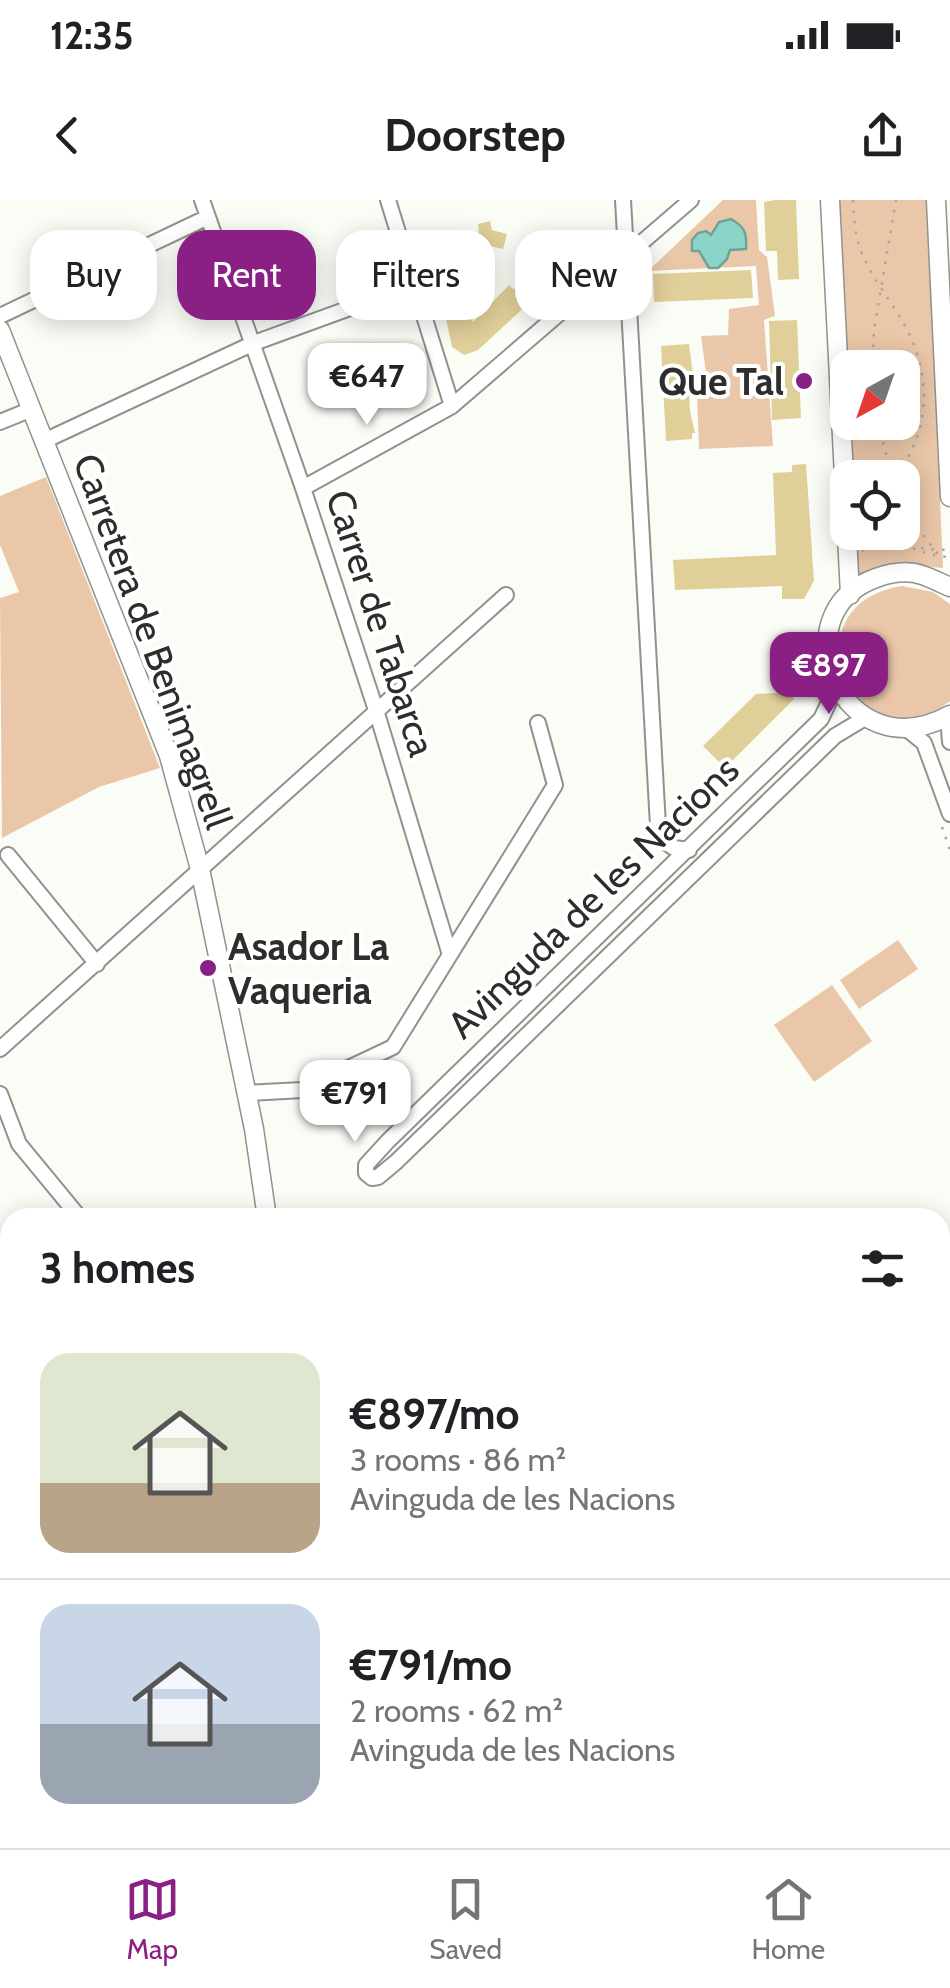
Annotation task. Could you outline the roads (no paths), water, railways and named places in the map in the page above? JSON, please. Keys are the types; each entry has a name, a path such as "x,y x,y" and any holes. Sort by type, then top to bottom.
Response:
{"street":[{"name":"Carrer de Tabarca","path":"202,200 304,488 450,955"},
{"path":"388,200 397,230"},
{"path":"623,200 625,230"},
{"path":"652,234 691,200"},
{"path":"830,200 850,595"},
{"path":"936,200 950,497"},
{"path":"0,316 208,218"},
{"path":"44,441 254,343 336,313"},
{"path":"425,320 452,406"},
{"path":"304,488 452,406 552,320"},
{"path":"630,320 658,826 662,840 674,848 688,850"},
{"name":"Carretera de Benimagrell","path":"0,330 169,756 200,869 247,1094 265,1208"},
{"path":"0,422 32,408"},
{"path":"950,587 918,573 891,573 868,581 850,595 831,626 827,653 836,687 865,718 907,729 949,716 950,742"},
{"path":"0,1050 506,595"},
{"name":"Avinguda de les Nacions","path":"836,687 821,719 388,1141 366,1166 366,1173 378,1177 396,1162 835,736 865,718"},
{"path":"247,1094 302,1090 394,1046 555,785 538,723"},
{"path":"907,729 924,743 950,814"},
{"path":"8,855 97,964"},
{"path":"0,1094 20,1144 72,1208"}],"water":[{"path":"731,219 744,231 746,249 730,250 718,268 709,268 699,251 692,251 692,240 698,233 706,231 711,235 719,222"}],"place":[{"name":"Que Tal","path":"804,381"},
{"name":"Asador La Vaqueria","path":"208,968"}]}
